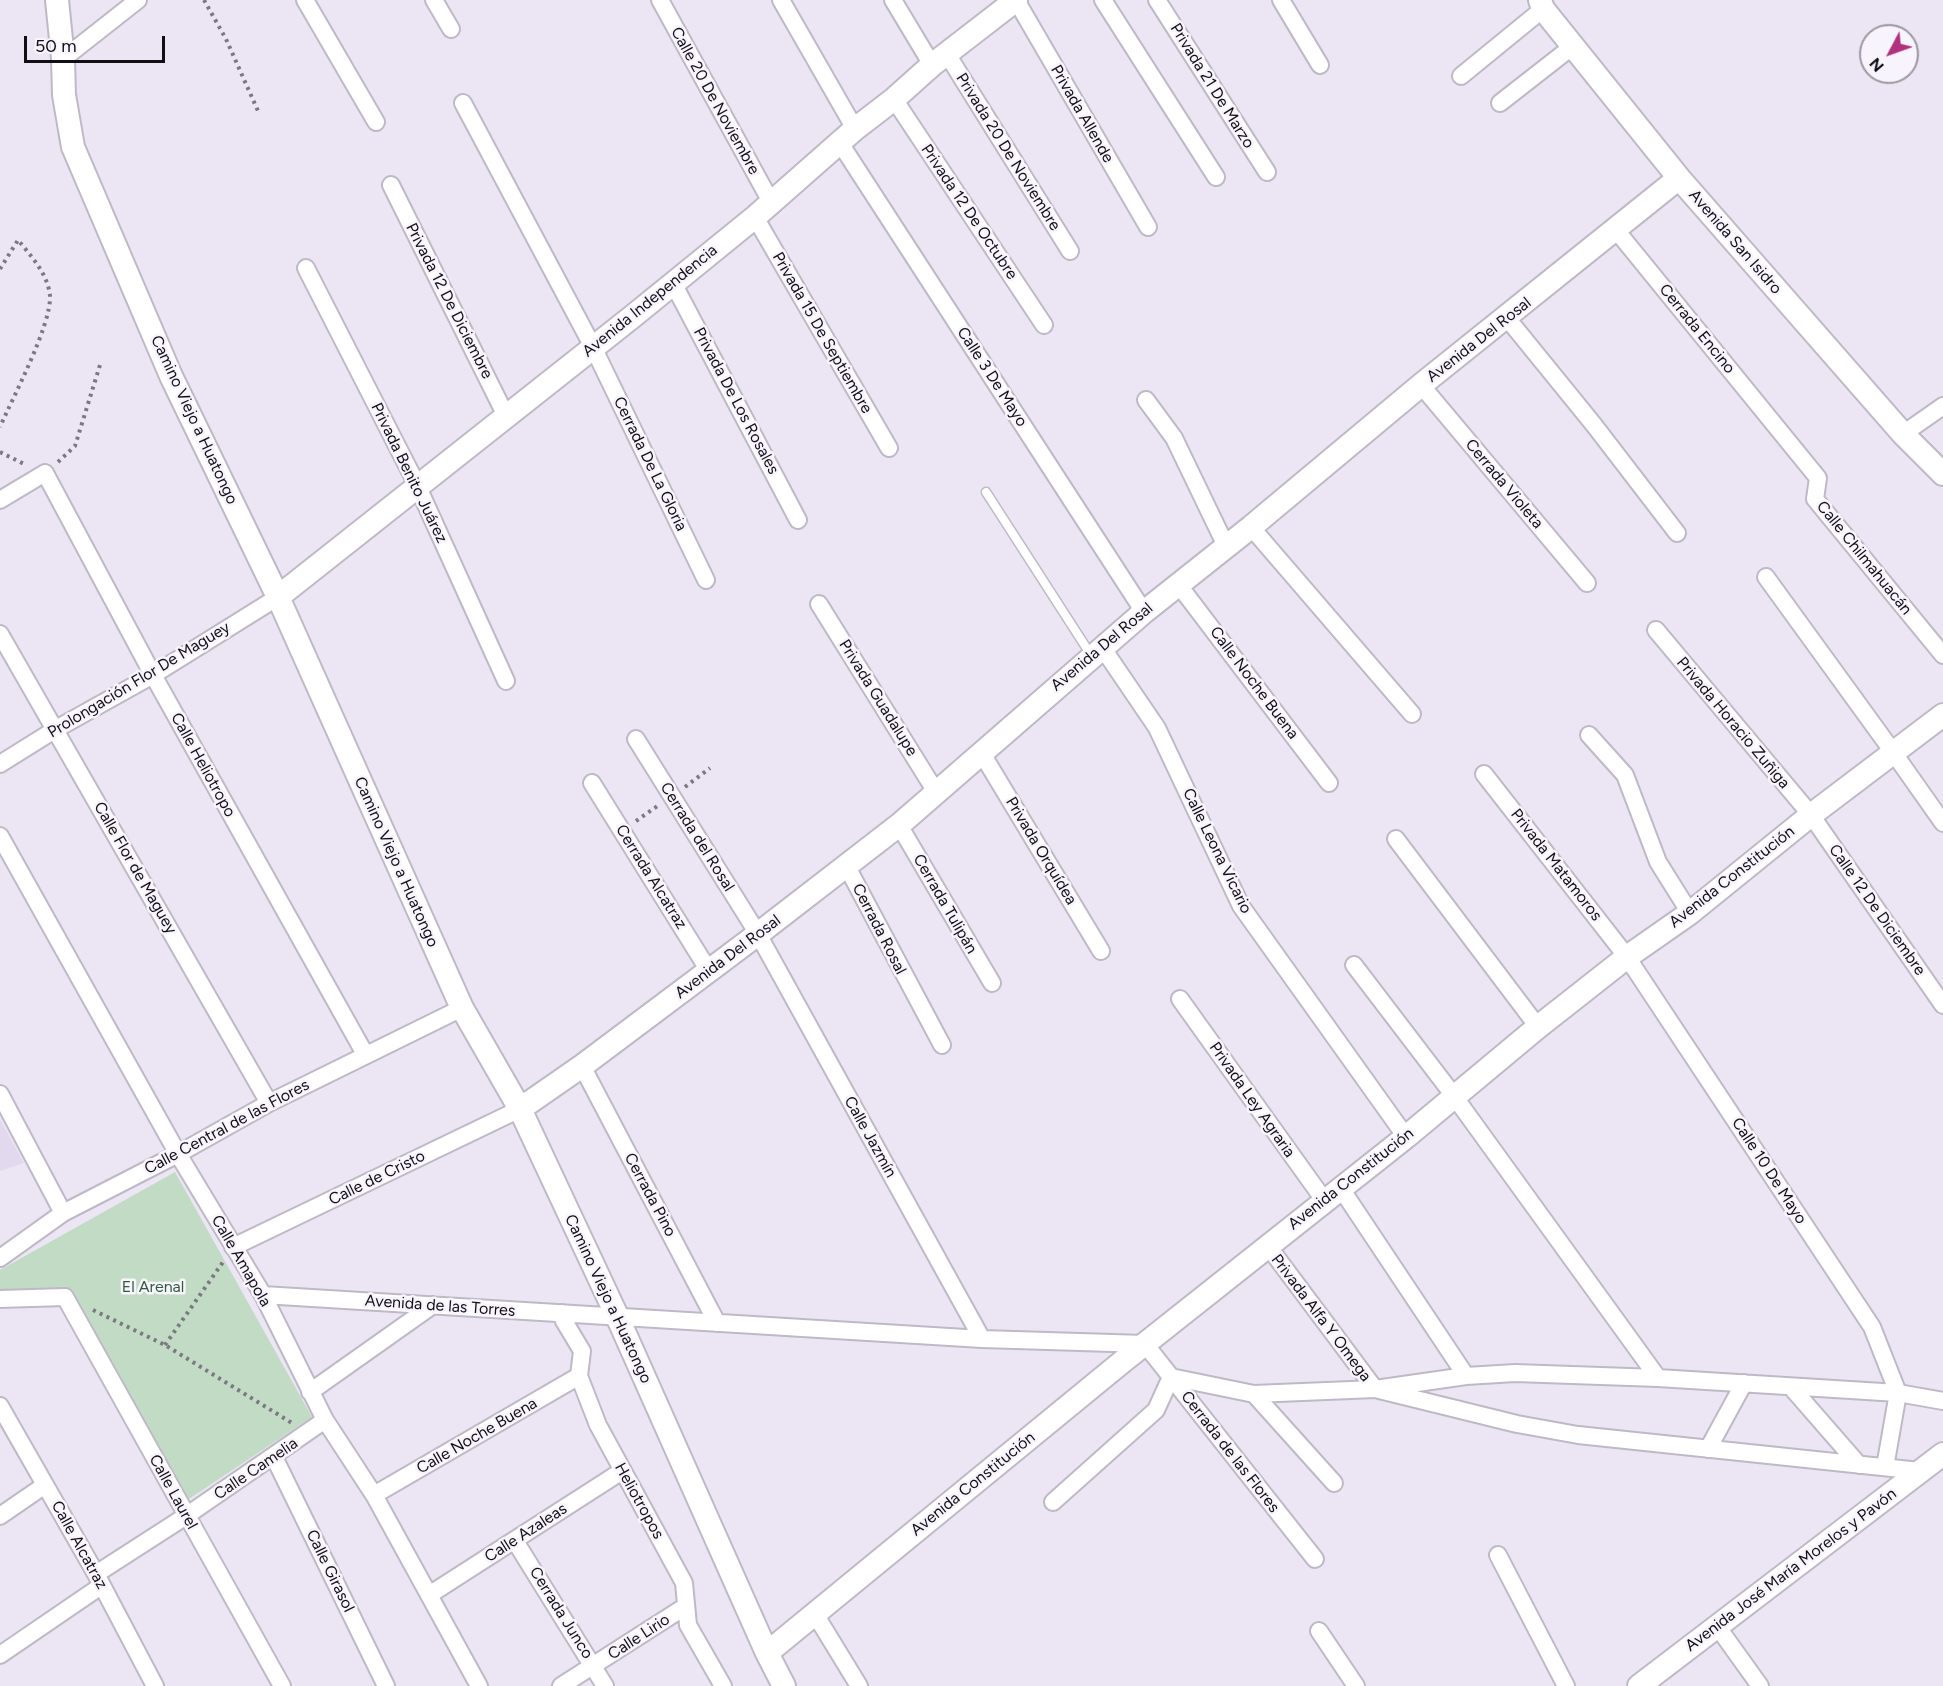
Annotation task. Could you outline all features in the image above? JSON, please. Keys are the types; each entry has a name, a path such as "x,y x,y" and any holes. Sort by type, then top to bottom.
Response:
{"main road":[{"name":"Camino Viejo a Huatongo","path":"57,0 64,95 73,147 171,376 278,597 462,1008 520,1109 784,1686"},
{"name":"Avenida Independencia","path":"278,597 763,210 847,136 1007,3"},
{"name":"Avenida San Isidro","path":"1541,4 1679,178 1903,434 1943,474"},
{"name":"Avenida Del Rosal","path":"520,1109 582,1066 709,971 898,825 1096,651 1251,527 1420,385 1507,318 1679,178"},
{"name":"Avenida Constitución","path":"767,1653 1145,1344 1406,1137 1538,1027 1627,957 1690,913 1811,815 1943,715"},
{"name":"Avenida José María Morelos y Pavón","path":"1638,1686 1943,1454"}],"street":[{"path":"63,59 138,0"},
{"path":"305,0 376,122"},
{"path":"434,0 450,29"},
{"name":"Calle 20 De Noviembre","path":"660,0 763,210"},
{"path":"781,0 847,136"},
{"name":"Privada 20 De Noviembre","path":"893,0 939,59 1070,251"},
{"path":"1103,0 1216,177"},
{"name":"Privada 21 De Marzo","path":"1158,0 1267,172"},
{"path":"1281,0 1320,65"},
{"name":"Privada Allende","path":"1007,3 1148,227"},
{"path":"1461,76 1541,4"},
{"path":"1500,103 1573,46"},
{"name":"Privada 12 De Octubre","path":"894,99 1044,325"},
{"name":"Cerrada De La Gloria","path":"463,103 593,347 706,580"},
{"name":"Calle 3 De Mayo","path":"847,136 1144,612"},
{"name":"Privada 12 De Diciembre","path":"391,185 506,416"},
{"name":"Privada 15 De Septiembre","path":"763,210 889,448"},
{"name":"Cerrada Encino","path":"1616,230 1778,428"},
{"name":"Privada Benito Juárez","path":"306,268 417,485 506,681"},
{"name":"Privada De Los Rosales","path":"673,283 798,520"},
{"path":"1507,318 1594,425 1677,533"},
{"name":"Cerrada Violeta","path":"1420,385 1587,583"},
{"path":"1146,400 1174,438 1226,546"},
{"path":"1903,434 1943,406"},
{"name":"Calle Chilmahuacán","path":"1778,428 1818,477 1815,499 1943,655"},
{"path":"0,500 45,473"},
{"name":"Calle Heliotropo","path":"45,473 153,675 365,1054"},
{"path":"1251,527 1412,714"},
{"path":"1766,577 1943,823"},
{"name":"Calle Noche Buena","path":"1178,584 1329,783"},
{"name":"Prolongación Flor De Maguey","path":"0,764 56,729 153,675 278,597"},
{"name":"Privada Guadalupe","path":"819,604 936,792"},
{"name":"Privada Horacio Zuñiga","path":"1656,630 1811,815"},
{"name":"Calle Flor de Maguey","path":"0,634 269,1103"},
{"name":"Calle Leona Vicario","path":"1096,651 1157,728 1241,906 1406,1137"},
{"path":"1589,735 1625,775 1658,862 1690,913"},
{"name":"Cerrada del Rosal","path":"636,739 758,934"},
{"name":"Privada Orquídea","path":"981,752 1101,951"},
{"name":"Privada Matamoros","path":"1484,774 1627,957"},
{"name":"Cerrada Alcatraz","path":"592,783 709,971"},
{"name":"Calle 12 De Diciembre","path":"1811,815 1943,1005"},
{"name":"Cerrada Tulipán","path":"898,825 992,983"},
{"name":"Calle Amapola","path":"0,836 178,1154 263,1294 325,1420 374,1495 479,1686"},
{"path":"1396,839 1538,1027"},
{"name":"Cerrada Rosal","path":"846,865 942,1045"},
{"name":"Calle Jazmín","path":"758,934 982,1339"},
{"name":"Calle 10 De Mayo","path":"1627,957 1872,1327 1898,1393"},
{"path":"1354,965 1454,1096 1658,1378"},
{"name":"Privada Ley Agraria","path":"1180,999 1332,1194 1466,1377"},
{"name":"Calle Central de las Flores","path":"0,1258 63,1213 178,1154 269,1103 462,1008"},
{"name":"Cerrada Pino","path":"582,1066 717,1323"},
{"path":"0,1094 63,1213"},
{"name":"Calle de Cristo","path":"233,1247 520,1109"},
{"name":"Privada Alfa Y Omega","path":"1268,1246 1375,1389"},
{"name":"Avenida de las Torres","path":"263,1294 982,1339 1145,1344"},
{"path":"0,1299 65,1297"},
{"name":"Calle Laurel","path":"65,1297 282,1686"},
{"path":"310,1392 433,1305"},
{"name":"Heliotropos","path":"562,1313 582,1352 579,1376 598,1425 684,1583 687,1625 723,1686"},
{"name":"Cerrada de las Flores","path":"1145,1344 1315,1559"},
{"path":"1053,1502 1156,1410 1171,1377 1254,1394 1375,1389 1515,1373 1658,1378 1898,1393 1943,1401"},
{"name":"Calle Noche Buena","path":"374,1495 579,1376"},
{"path":"1708,1449 1744,1383"},
{"path":"1791,1387 1859,1465"},
{"path":"1375,1389 1517,1424 1578,1435 1920,1471"},
{"path":"1885,1467 1898,1393"},
{"path":"1254,1394 1334,1483"},
{"name":"Calle Alcatraz","path":"0,1406 99,1580 151,1685"},
{"name":"Calle Camelia","path":"0,1655 186,1516 325,1420"},
{"name":"Calle Girasol","path":"274,1457 386,1686"},
{"name":"Calle Azaleas","path":"429,1595 622,1471"},
{"path":"0,1516 45,1485"},
{"name":"Cerrada Junco","path":"515,1541 605,1686"},
{"path":"1498,1555 1566,1686"},
{"name":"Calle Lirio","path":"561,1686 686,1606"},
{"path":"815,1614 859,1686"},
{"path":"1717,1626 1760,1686"},
{"path":"1319,1631 1356,1686"}],"lane":[{"path":"987,492 1096,651"}],"path":[{"path":"204,0 226,39 258,111"},
{"path":"0,269 18,240 40,267 50,296 45,324 0,427"},
{"path":"0,452 45,473 75,446 100,365"},
{"path":"165,1345 233,1247"},
{"path":"65,1297 165,1345 308,1433"}],"shaded area":[{"path":"0,1119 24,1163 0,1171"}],"green space":[{"name":"El Arenal","path":"175,1172 312,1417 186,1501 69,1293 0,1291 0,1270"}]}
